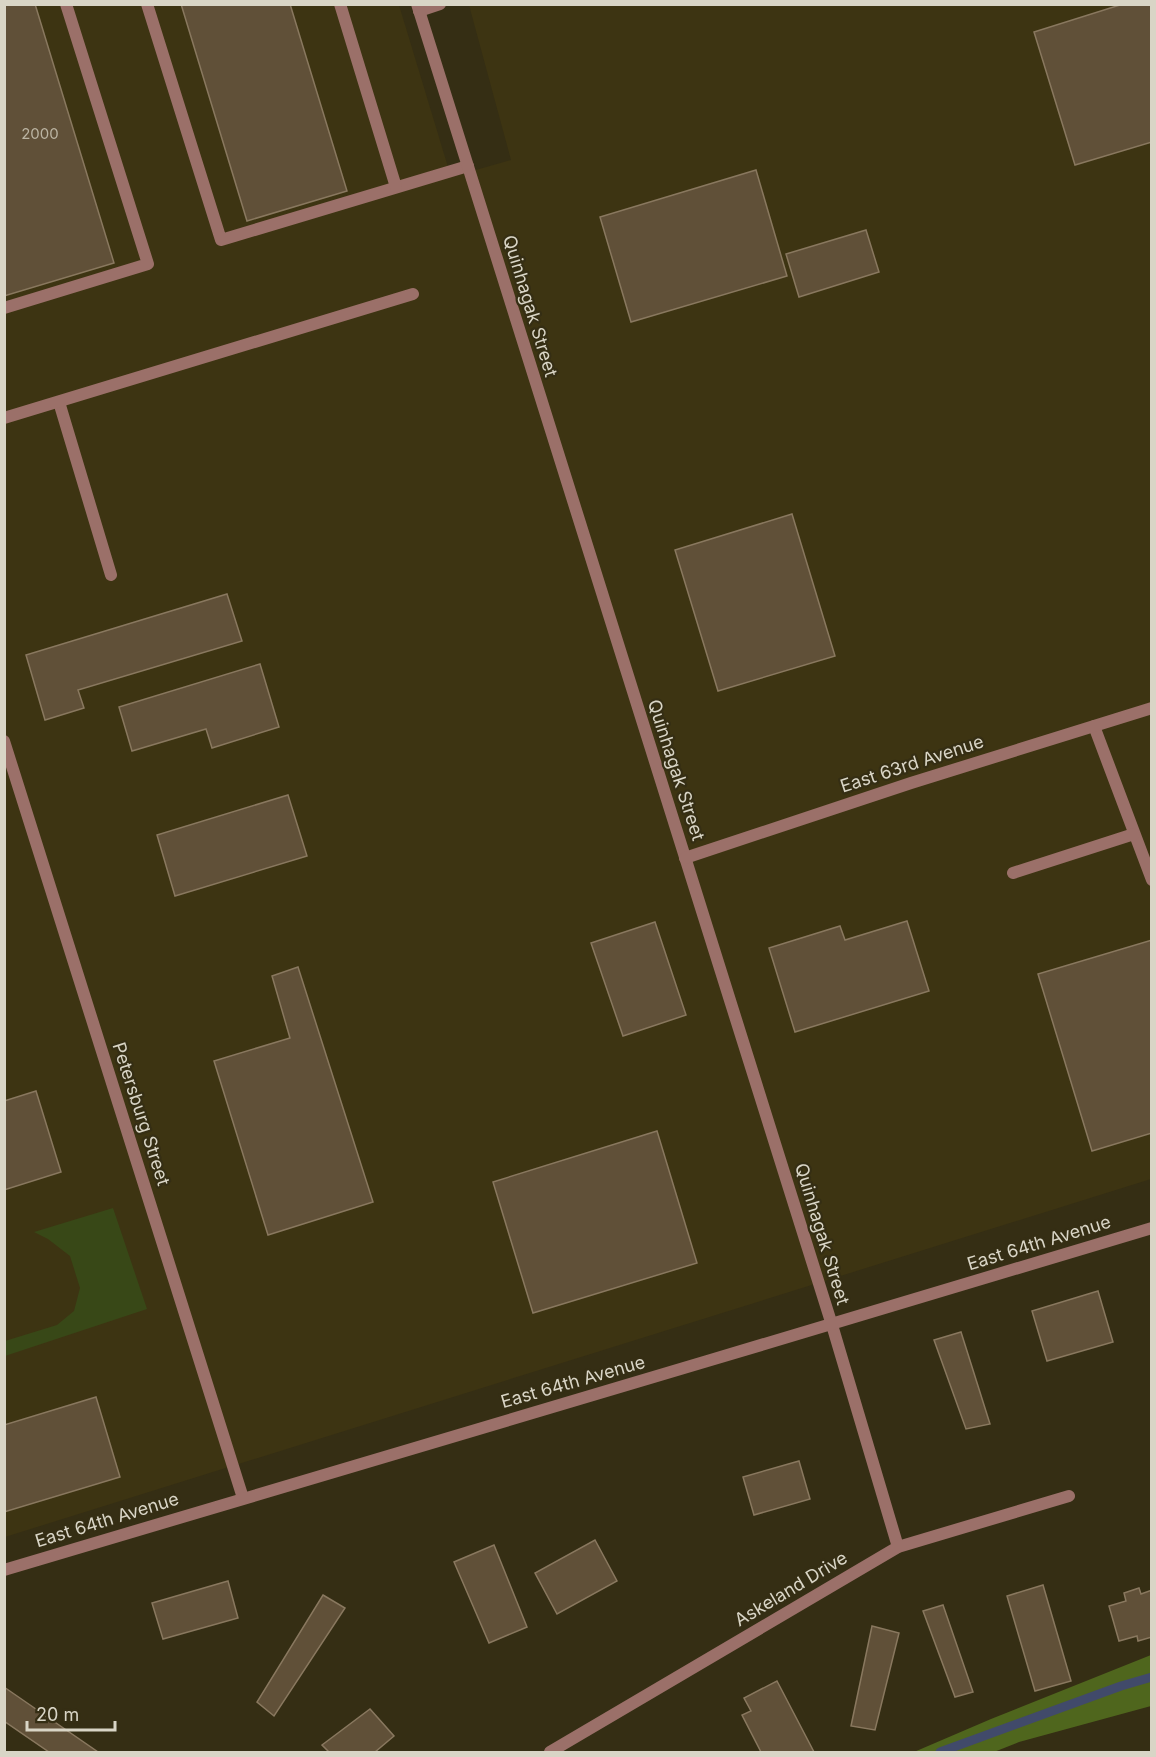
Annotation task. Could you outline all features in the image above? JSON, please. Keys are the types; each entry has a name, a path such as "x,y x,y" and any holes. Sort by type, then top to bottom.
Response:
{"street":[{"path":"4,308 148,264 66,4"},
{"path":"147,4 221,240 468,166"},
{"path":"340,4 396,187"},
{"path":"418,8 440,4"},
{"name":"Quinhagak Street","path":"418,8 832,1325 898,1547"},
{"path":"4,418 413,294"},
{"path":"59,402 111,575"},
{"name":"East 63rd Avenue","path":"685,858 911,783 1152,708"},
{"path":"1094,726 1152,880"},
{"name":"Petersburg Street","path":"4,741 243,1498"},
{"path":"1013,873 1134,834"},
{"name":"East 64th Avenue","path":"4,1570 1152,1228"},
{"name":"Askeland Drive","path":"549,1752 898,1547 1069,1496"}],"shaded area":[{"path":"5,5 399,5 451,177 511,160 469,5 1151,5 1151,1179 5,1537"}],"green space":[{"path":"113,1208 147,1309 5,1356 5,1341 57,1325 74,1311 80,1288 70,1256 48,1239 34,1232"},
{"path":"1151,1655 1151,1706 1019,1742 994,1752 914,1752 991,1719"}],"building":[{"path":"4,4 35,4 114,263 4,296"},
{"path":"181,4 290,4 347,191 247,221"},
{"path":"1123,4 1152,4 1152,142 1075,165 1034,32"},
{"path":"756,170 787,276 631,322 600,217"},
{"path":"866,230 879,272 799,297 786,254"},
{"path":"792,514 835,656 718,691 675,550"},
{"path":"227,594 242,641 78,690 84,708 45,720 26,655"},
{"path":"260,664 279,727 212,748 206,729 132,751 119,707"},
{"path":"288,795 307,856 175,896 157,835"},
{"path":"907,921 929,991 795,1032 769,948 840,926 845,940"},
{"path":"655,922 686,1015 623,1036 591,943"},
{"path":"1152,940 1152,1133 1092,1151 1038,974"},
{"path":"298,967 373,1202 268,1235 214,1061 290,1038 272,976"},
{"path":"36,1091 61,1172 4,1190 4,1101"},
{"path":"657,1131 697,1263 533,1313 493,1182"},
{"path":"1098,1291 1113,1342 1047,1361 1032,1311"},
{"path":"961,1332 990,1424 966,1429 934,1340"},
{"path":"96,1397 120,1477 4,1512 4,1425"},
{"path":"799,1461 810,1499 754,1515 743,1477"},
{"path":"595,1540 617,1581 557,1614 535,1573"},
{"path":"494,1545 527,1627 489,1643 454,1562"},
{"path":"228,1581 238,1618 163,1639 152,1603"},
{"path":"1043,1585 1071,1681 1035,1691 1007,1596"},
{"path":"1139,1588 1141,1594 1152,1590 1152,1637 1138,1641 1137,1636 1119,1641 1109,1606 1126,1601 1124,1593"},
{"path":"323,1595 345,1608 274,1716 257,1702"},
{"path":"943,1605 973,1692 955,1697 923,1611"},
{"path":"872,1626 899,1633 875,1730 851,1726"},
{"path":"777,1681 814,1752 761,1752 742,1715 751,1711 744,1698"},
{"path":"4,1687 98,1752 49,1752 4,1721"},
{"path":"370,1709 394,1736 375,1752 329,1752 322,1745"}],"waterway":[{"path":"940,1752 1121,1686 1152,1677"}]}
